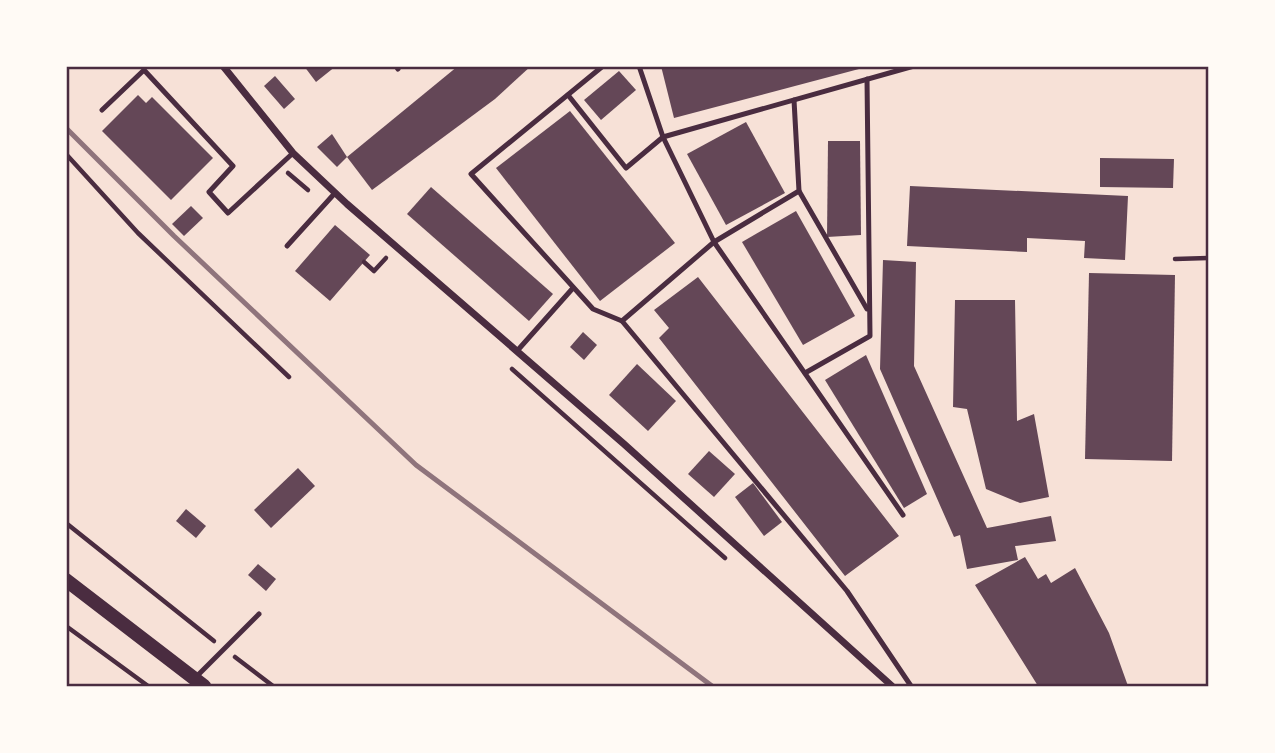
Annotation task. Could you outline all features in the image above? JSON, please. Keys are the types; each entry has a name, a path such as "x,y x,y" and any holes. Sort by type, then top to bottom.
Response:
{"main road":[{"path":"66,580 199,683"}],"street":[{"path":"223,66 293,153 335,193 624,444 892,687"}],"lane":[{"path":"603,66 471,174 593,309 622,321 847,591 911,687"},
{"path":"639,66 663,137 714,242 903,515"},
{"path":"568,95 626,169 663,137 914,66"},
{"path":"102,110 144,70 233,166 209,192 228,213 293,153"},
{"path":"805,373 870,337 867,79"},
{"path":"794,100 799,191 869,312"},
{"path":"622,321 714,242 799,191"},
{"path":"287,246 335,193"},
{"path":"517,351 573,288"},
{"path":"199,683 225,649 259,614"}],"path":[{"path":"66,153 138,233 289,377"},
{"path":"279,166 326,205"},
{"path":"376,249 396,267"},
{"path":"364,262 374,271 386,258"},
{"path":"1175,259 1209,258"},
{"path":"504,363 734,566"},
{"path":"66,523 273,687"},
{"path":"66,626 148,687"}],"building":[{"path":"304,66 336,66 316,82"},
{"path":"458,66 531,66 495,99 372,190 347,157"},
{"path":"661,66 858,66 859,69 674,118"},
{"path":"619,71 636,90 601,120 584,100"},
{"path":"275,76 295,99 284,109 264,86"},
{"path":"138,95 146,103 152,97 213,158 171,200 102,131"},
{"path":"570,111 675,243 600,301 496,168"},
{"path":"746,122 785,193 726,225 687,154"},
{"path":"332,134 347,157 337,167 317,147"},
{"path":"828,141 860,141 861,235 827,237"},
{"path":"1100,158 1174,159 1173,188 1100,187"},
{"path":"910,186 1128,196 1125,260 1084,258 1085,241 1027,238 1027,252 907,246"},
{"path":"431,187 553,294 529,321 407,214"},
{"path":"191,206 203,218 184,236 172,224"},
{"path":"796,211 855,316 803,345 742,242"},
{"path":"335,225 370,255 330,301 295,271"},
{"path":"883,260 916,262 914,366 987,528 1051,516 1056,541 1015,546 1018,560 967,569 960,535 954,537 880,369"},
{"path":"1089,273 1175,275 1172,461 1085,459"},
{"path":"698,277 899,536 845,576 659,338 669,328 654,310"},
{"path":"955,300 1015,300 1017,421 1034,414 1049,497 1020,503 986,489 967,409 953,407"},
{"path":"583,332 597,345 584,360 570,347"},
{"path":"866,355 927,494 904,508 825,380"},
{"path":"637,364 676,401 648,431 609,395"},
{"path":"709,451 735,474 714,497 688,474"},
{"path":"298,468 315,486 271,528 254,510"},
{"path":"753,483 782,522 764,536 735,497"},
{"path":"186,509 206,526 196,538 176,521"},
{"path":"1025,557 1038,579 1046,574 1051,583 1075,568 1109,633 1128,686 1038,686 975,585"},
{"path":"258,564 276,579 266,591 248,575"}],"railway":[{"path":"66,128 174,236 416,465 712,686"}]}
